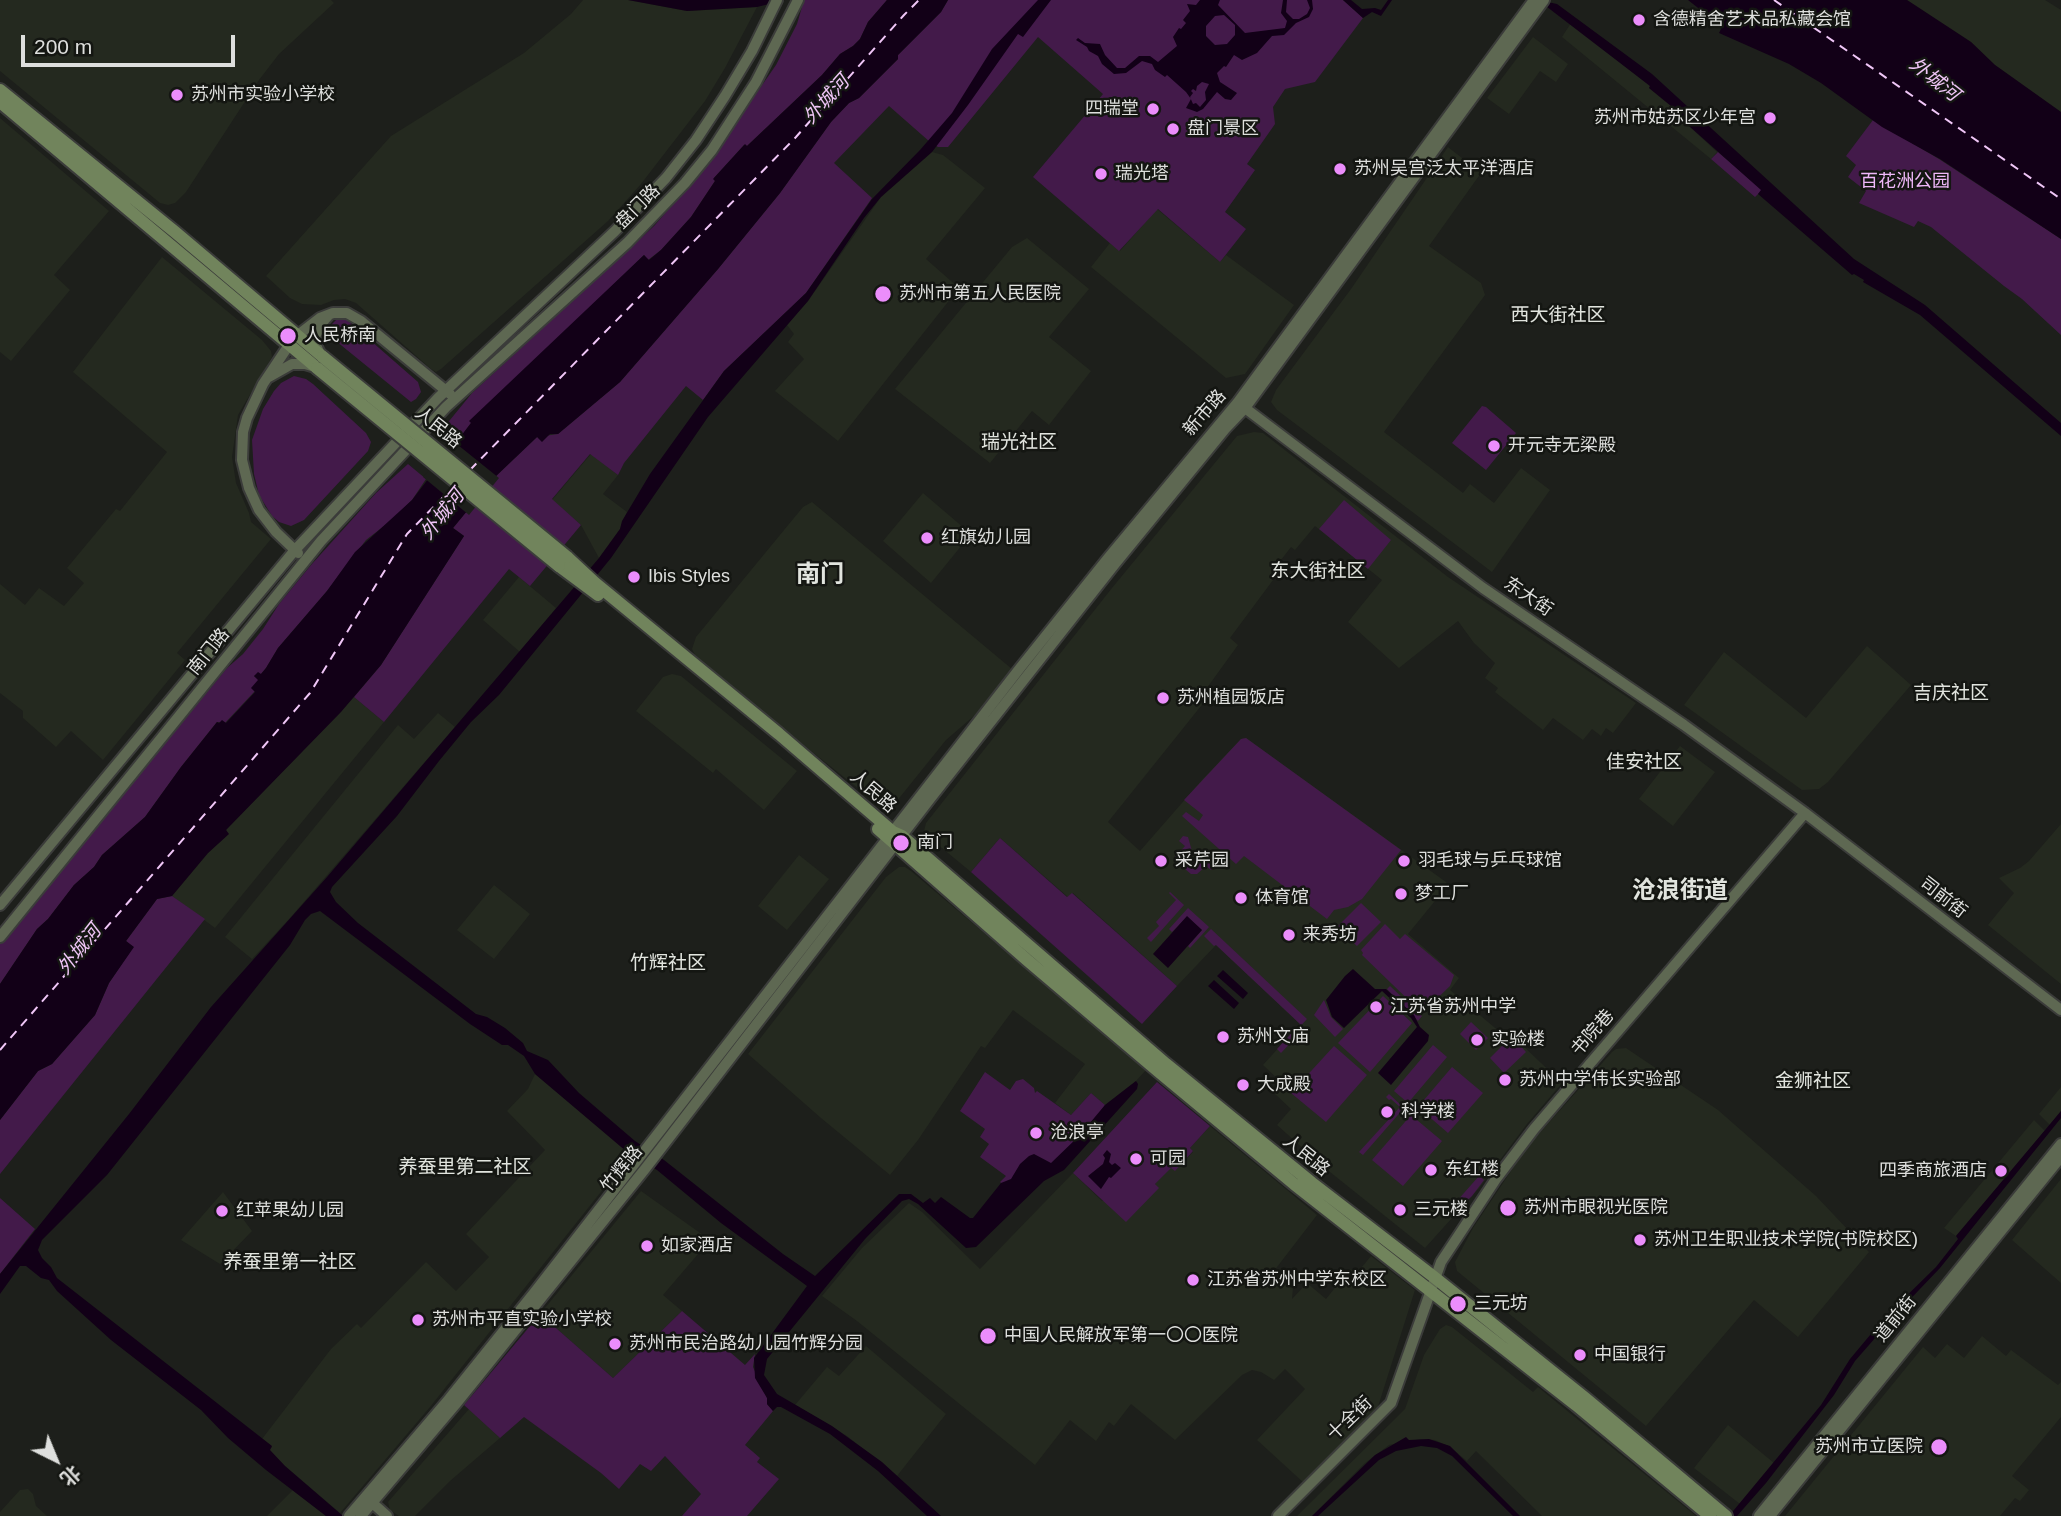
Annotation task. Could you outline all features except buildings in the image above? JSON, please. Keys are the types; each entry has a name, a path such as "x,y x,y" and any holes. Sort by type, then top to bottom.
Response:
{"main road":[{"name":"盘门路","path":"446,390 631,216 673,171 740,72 777,0"},
{"name":"盘门路","path":"455,398 646,225 685,183 712,150 756,82 798,2"},
{"name":"新市路","path":"895,838 1201,458 1538,2"},
{"name":"人民路","path":"0,90 175,232 293,340"},
{"name":"人民路","path":"0,102 593,586 1433,1284 1719,1515"},
{"path":"696,140 712,150"},
{"path":"262,384 276,372 292,364 320,362 315,337 321,324 334,313"},
{"path":"306,559 265,520 244,474 243,432 247,418 262,384 293,340 312,322 334,313 347,313 361,321 455,398"},
{"name":"南门路","path":"0,905 295,550 446,390"},
{"name":"南门路","path":"0,937 306,559 455,398"},
{"name":"东大街","path":"1241,405 1483,588 1684,725 1805,813"},
{"name":"司前街","path":"1805,813 2061,1010"},
{"name":"书院巷","path":"1433,1284 1441,1262 1496,1179 1534,1129 1805,813"},
{"name":"竹辉路","path":"349,1516 367,1502 455,1405 895,838"},
{"name":"道前街","path":"1759,1516 2061,1144"},
{"name":"道前街","path":"1770,1516 2061,1157"},
{"name":"十全街","path":"1278,1516 1391,1403 1433,1284"},
{"path":"367,1502 379,1516"},
{"path":"367,1502 387,1516"},
{"name":"竹辉路","path":"361,1516 367,1502"}],"shaded area":[{"name":"苏州市实验小学校","path":"0,0 331,0 334,3 279,54 186,192 175,203 168,205 160,203 0,71"},
{"path":"583,0 628,0 687,11 757,7 705,101 641,184 608,221 441,369 436,372 431,369 356,303 345,299 321,305 302,304 290,298 266,276 391,136 524,53 571,14"},
{"path":"1907,0 2045,0 2061,10 2061,112 1995,65 1971,42"},
{"path":"1571,23 1650,86 1670,108 1690,124 1689,126 1717,152 1711,159 1562,37"},
{"path":"1533,37 1568,64 1556,82 1540,71 1509,114 1487,98"},
{"path":"0,118 109,211 54,275 70,290 11,361 0,352"},
{"path":"1448,147 1481,173 1429,246 1481,283 1485,295 1384,432 1463,493 1470,484 1494,503 1521,468 1550,490 1492,572 1277,410 1271,402 1276,390 1351,289"},
{"name":"苏州市第五人民医院","path":"932,152 943,155 985,188 926,259 959,288 838,441 775,391 804,359 788,342 794,334 787,325 779,333 808,301 881,197"},
{"path":"1157,209 1220,262 1226,255 1294,305 1245,374 1226,378 1091,267 1110,243 1120,251"},
{"path":"1027,238 1089,289 1049,337 1091,371 1049,425 1032,411 990,463 895,389 1012,247"},
{"path":"162,257 262,340 271,351 272,357 238,415 232,457 236,483 251,522 271,539 177,653 185,660 103,760 71,731 56,747 23,718 23,711 0,693 0,584 25,605 39,588 64,606 84,583 67,568 116,509 120,511 167,452 73,372"},
{"path":"1263,433 1448,577 1636,703 1613,733 1606,728 1601,736 1592,729 1583,740 1553,718 1543,730 1495,692 1498,688 1485,678 1495,663 1474,643 1458,621 1399,668 1348,622 1382,580 1315,526 1295,550 1291,547 1271,573 1276,576 1230,638 1238,645 1204,692 1209,696 1108,822 1140,851 1202,780 1241,739 1246,738 1446,882 1448,885 1408,934 1459,978 1450,990 1507,1038 1518,1041 1562,1083 1479,1188 1425,1248 1325,1168 1277,1125 1291,1109 1275,1094 1283,1084 1263,1065 1300,1024 1216,945 1177,986 1073,893 1068,897 1000,838 971,872 924,831 926,823 1112,588 1237,436"},
{"path":"591,454 618,475 603,494 627,512 620,529 599,558 581,525 552,500"},
{"name":"红旗幼儿园","path":"923,493 971,534 931,583 883,541"},
{"path":"812,502 1012,669 975,715 946,740 888,812 782,728 695,655 692,649 696,637 803,507"},
{"path":"519,577 556,608 520,652 483,620"},
{"path":"1867,646 1911,685 1828,782 1819,789 1802,790 1684,705 1724,652 1806,718"},
{"path":"672,674 681,676 797,771 764,810 716,769 713,773 636,711 663,677"},
{"path":"354,697 384,722 215,928 172,896 208,853 228,834 226,830"},
{"path":"438,713 455,727 252,959 225,937 398,725 414,739"},
{"path":"1680,746 1715,772 1673,826 1639,799"},
{"path":"2061,824 2061,984 1988,925 2014,893 1999,878 2029,861"},
{"path":"799,855 829,879 787,930 758,906"},
{"path":"899,867 911,871 1146,1070 1105,1105 1091,1093 1071,1115 1055,1103 1085,1064 1013,1010 985,1048 981,1046 918,1140 890,1175 748,1054 886,877"},
{"path":"494,885 530,914 494,959 457,930"},
{"path":"1626,1048 1718,1110 1816,1196 1869,1252 1798,1337 1754,1300 1646,1426 1457,1271 1455,1262 1473,1228 1527,1147 1612,1052"},
{"path":"535,1074 631,1154 430,1407 340,1513 285,1466 269,1450 272,1447 262,1439 331,1349 357,1324 361,1328 426,1262 456,1291 489,1257 466,1234 545,1150 507,1111 528,1089"},
{"path":"2061,1087 2061,1111 2050,1125 2039,1114"},
{"name":"四季商旅酒店","path":"2034,1120 2045,1131 1956,1236 1944,1228"},
{"path":"1210,1126 1317,1215 1274,1271 1293,1288 1292,1299 1307,1283 1326,1299 1350,1269 1357,1273 1371,1256 1415,1290 1376,1413 1305,1484 1257,1440 1305,1389 1285,1369 1274,1380 1252,1370 1242,1375 1175,1440 1131,1404 1114,1426 1109,1422 1096,1441 1070,1420 1035,1465 857,1321 822,1296 862,1248 909,1203 922,1212 980,1269 1073,1173 1102,1201 1158,1188 1155,1184 1171,1167 1175,1170 1193,1152 1190,1148"},
{"path":"2061,1179 2061,1283 2012,1240"},
{"path":"641,1191 710,1240 663,1295 682,1311 613,1378 540,1314"},
{"name":"红苹果幼儿园","path":"223,1192 252,1231 220,1264 181,1240"},
{"path":"1446,1325 1533,1392 1538,1387 1696,1516 1542,1516 1476,1451 1467,1461 1450,1447 1435,1440 1421,1439 1389,1445 1365,1463 1312,1516 1297,1516 1405,1409 1424,1355 1440,1329"},
{"name":"苏州市立医院","path":"1982,1336 2006,1356 2011,1350 2058,1385 2061,1382 2061,1417 2012,1476 2029,1490 2020,1501 2015,1498 2000,1516 1785,1516 1923,1347 1935,1358 1947,1344 1964,1358"},
{"path":"866,1346 946,1414 897,1476 847,1436 795,1405 827,1367 839,1376"},
{"path":"469,1409 500,1438 450,1481 415,1516 399,1516 390,1510 388,1502"},
{"path":"1728,1425 1774,1463 1740,1504 1694,1468"},
{"path":"28,1489 33,1494 36,1506 47,1516 0,1516 0,1512 20,1490"},
{"path":"293,1490 308,1502 326,1516 267,1516"}],"green space":[{"path":"804,0 887,0 868,22 860,39 840,54 822,75 747,146 744,145 714,178 715,181 691,217 661,250 648,260 644,255 471,423 456,443 441,431 472,393 654,226 703,170 776,65 797,24"},
{"path":"948,0 1343,0 1363,18 1315,82 1285,89 1273,107 1275,124 1247,164 1255,170 1225,212 1246,229 1220,262 1158,209 1119,251 1033,177 1103,94 1038,37 948,147 938,147 930,142 889,106 834,163 872,198 806,293 724,371 703,400 686,386 624,463 618,475 590,454 552,499 581,525 530,586 509,569 384,722 354,697 381,665 464,536 453,528 495,477 537,437 558,434 620,382 780,193 831,122 898,59 898,55 941,12"},
{"name":"百花洲公园","path":"1873,120 1939,159 2061,239 2061,335 2022,299 1931,227 1918,221 1914,227 1859,203 1866,191 1848,177 1856,165 1846,156"},
{"path":"1718,152 1762,190 1755,197 1711,159"},
{"path":"338,318 347,320 418,382 421,392 416,399 411,402 331,337 329,327"},
{"path":"294,376 313,384 366,433 371,442 368,451 304,520 291,526 272,516 259,495 254,474 252,440 263,409 274,391 281,383"},
{"path":"1482,406 1516,433 1486,470 1452,443"},
{"path":"408,464 426,479 412,500 366,540 278,648 266,668 261,674 254,676 259,680 255,691 225,723 217,722 145,817 102,855 94,867 74,885 37,929 0,984 0,944 227,668 243,654 311,565 376,493"},
{"path":"1344,500 1391,540 1368,569 1319,529"},
{"path":"1246,738 1401,850 1362,899 1348,907 1334,910 1327,919 1244,856 1236,864 1182,816 1186,812 1199,821 1203,815 1184,800 1241,739"},
{"path":"1183,836 1188,837 1193,855 1182,866 1174,858 1185,846 1179,841"},
{"path":"1000,838 1067,897 1072,893 1177,986 1142,1024 971,872"},
{"path":"1196,857 1211,861 1215,865 1211,870 1206,866 1197,874 1191,874 1185,869"},
{"path":"1170,892 1184,905 1151,942 1147,938 1159,926 1156,922 1176,900"},
{"path":"172,896 205,919 0,1174 0,1120 38,1071 52,1064 95,1015 109,983 133,947 126,941 157,899"},
{"path":"1361,903 1381,922 1357,946 1337,927"},
{"path":"1188,908 1209,927 1190,948 1188,946 1202,930 1187,917 1172,932 1169,929"},
{"path":"1385,924 1400,939 1405,934 1454,975 1450,986 1422,1013 1362,955 1361,950"},
{"path":"1211,929 1307,1019 1293,1034 1296,1037 1281,1053 1277,1049 1300,1024 1204,936"},
{"path":"1390,986 1422,1016 1418,1021 1387,989"},
{"path":"1383,996 1412,1023 1370,1072 1338,1043"},
{"path":"1324,1000 1331,1017 1343,1029 1335,1037 1314,1015"},
{"path":"1471,1022 1488,1038 1476,1050 1460,1034"},
{"path":"1508,1040 1517,1042 1526,1052 1504,1073 1490,1058"},
{"path":"1433,1045 1447,1057 1408,1103 1394,1091"},
{"path":"1334,1046 1367,1075 1326,1122 1291,1093"},
{"path":"1452,1067 1483,1093 1448,1133 1418,1107"},
{"name":"沧浪亭","path":"985,1072 1010,1090 1016,1081 1023,1079 1034,1088 1035,1093 1037,1091 1071,1115 1091,1093 1105,1105 1077,1147 1014,1193 1000,1182 1006,1176 980,1157 989,1144 980,1137 985,1129 960,1111"},
{"name":"可园","path":"1157,1082 1210,1126 1190,1148 1193,1151 1175,1171 1171,1168 1155,1184 1159,1188 1126,1222 1073,1173"},
{"path":"1389,1094 1404,1108 1363,1155 1359,1152 1400,1107 1386,1097"},
{"path":"1411,1115 1442,1141 1403,1186 1372,1160"},
{"path":"1479,1176 1484,1180 1453,1214 1449,1210"},
{"path":"0,1198 35,1229 0,1274"},
{"path":"682,1311 745,1365 755,1354 753,1367 768,1400 767,1404 773,1411 745,1445 760,1458 757,1462 779,1479 747,1516 682,1516 701,1494 665,1456 651,1471 640,1464 619,1489 524,1417 500,1438 464,1405 540,1314 613,1378"}],"water":[{"path":"628,0 785,0 757,7 687,11"},
{"name":"外城河","path":"887,0 948,0 941,12 898,55 898,59 831,122 780,193 620,382 558,434 550,434 542,442 537,437 495,477 453,528 464,536 381,665 341,712 226,830 229,834 208,853 172,896 157,899 126,941 134,947 109,983 95,1015 52,1064 38,1071 0,1120 0,984 37,929 102,855 145,817 217,722 222,720 226,723 255,692 251,688 258,680 254,676 258,672 261,674 266,668 278,648 327,591 355,552 412,500 471,423 469,421 644,255 649,260 661,250 691,217 715,181 713,179 745,144 747,146 822,75 840,54 860,39 868,22"},
{"path":"1038,0 1051,0 1023,37 1018,34 932,152 881,197 864,218 808,301 708,417 611,558 499,695 471,722 397,816 330,892 336,902 358,923 476,1014 505,1028 523,1043 527,1051 548,1060 579,1093 635,1141 664,1160 815,1276 899,1194 911,1194 923,1203 930,1198 935,1203 941,1197 973,1218 1001,1183 1011,1179 1020,1164 1029,1156 1034,1154 1051,1163 1105,1105 1136,1081 1137,1089 1064,1170 1044,1181 976,1247 966,1248 918,1204 909,1199 902,1201 865,1239 767,1359 764,1375 777,1394 832,1426 882,1462 941,1516 927,1516 878,1471 830,1434 781,1407 773,1411 767,1404 767,1398 755,1378 754,1358 807,1286 721,1223 657,1170 627,1152 535,1074 524,1056 470,1024 320,911 305,920 290,945 107,1175 42,1240 38,1250 57,1278 272,1446 270,1450 285,1466 343,1516 326,1516 228,1438 201,1410 111,1340 57,1291 49,1280 41,1278 26,1266 20,1266 0,1294 0,1274 211,1007 327,877 599,558 620,529 650,474 724,371 806,293 872,199 952,113 992,49"},
{"path":"1200,0 1220,0 1218,5 1245,33 1285,28 1287,21 1281,13 1283,0 1287,0 1286,12 1293,19 1307,14 1310,8 1307,0 1312,0 1313,9 1309,17 1296,23 1284,35 1272,36 1257,53 1242,60 1234,55 1226,67 1217,73 1220,82 1237,93 1231,100 1225,99 1217,92 1203,109 1197,112 1186,108 1191,99 1186,92 1167,75 1165,77 1155,70 1152,64 1142,61 1126,73 1114,74 1102,64 1098,56 1076,40 1078,38 1085,43 1100,44 1105,55 1117,68 1125,68 1139,56 1150,56 1158,62 1177,46 1173,37 1186,23 1183,20 1190,11 1187,4 1196,5","holes":["1224,15 1235,25 1235,35 1227,44 1215,45 1206,36 1206,26 1215,16","1202,82 1209,84 1205,92 1206,100 1200,107 1196,103 1193,104 1190,97 1193,93 1191,91 1196,91"]},
{"path":"1343,0 1351,0 1362,9 1381,10 1388,0 1392,0 1381,16 1372,12 1363,18"},
{"path":"1538,0 1557,4 1652,74 1854,259 1925,305 2061,423 2061,436 1920,315 1852,275 1758,194 1761,190 1689,126 1690,124 1649,88 1650,86"},
{"name":"外城河","path":"1688,0 1907,0 1971,42 1995,65 2061,112 2061,239 1940,159 1882,127 1821,83 1789,64 1719,33 1722,27"},
{"path":"1187,916 1202,930 1168,968 1153,954"},
{"path":"1353,969 1375,989 1386,989 1414,1015 1420,1027 1429,1035 1428,1041 1391,1085 1378,1073 1417,1027 1382,991 1344,1028 1332,1017 1326,1000"},
{"path":"1223,970 1248,993 1243,999 1217,976"},
{"path":"1214,980 1239,1003 1234,1009 1208,986"},
{"path":"2061,1111 2061,1118 1940,1268 1855,1361 1834,1395 1766,1483 1737,1516 1729,1516 1821,1405 1850,1359 1886,1316 1936,1267 1958,1239 1956,1236"},
{"path":"1107,1150 1111,1154 1109,1162 1121,1168 1109,1177 1101,1189 1088,1176 1103,1164 1103,1155"},
{"path":"1406,1437 1409,1440 1429,1439 1450,1446 1520,1516 1513,1516 1452,1456 1437,1448 1421,1446 1396,1451 1379,1460 1318,1516 1312,1516 1375,1455"}],"pier":[{"path":"453,441 499,478 469,515 423,477"}],"ferry route":[{"path":"470,470 796,137 919,0"},
{"path":"1774,0 2061,199"},
{"path":"0,1050 310,693 407,534 454,486"}],"place":[{"name":"含德精舍艺术品私藏会馆","path":"1639,20"},
{"name":"苏州市实验小学校","path":"177,95"},
{"name":"四瑞堂","path":"1153,109"},
{"name":"苏州市姑苏区少年宫","path":"1770,118"},
{"name":"盘门景区","path":"1173,129"},
{"name":"苏州吴宫泛太平洋酒店","path":"1340,169"},
{"name":"瑞光塔","path":"1101,174"},
{"name":"苏州市第五人民医院","path":"883,294"},
{"name":"人民桥南","path":"288,336"},
{"name":"开元寺无梁殿","path":"1494,446"},
{"name":"红旗幼儿园","path":"927,538"},
{"name":"Ibis Styles","path":"634,577"},
{"name":"苏州植园饭店","path":"1163,698"},
{"name":"南门","path":"901,843"},
{"name":"采芹园","path":"1161,861"},
{"name":"羽毛球与乒乓球馆","path":"1404,861"},
{"name":"梦工厂","path":"1401,894"},
{"name":"体育馆","path":"1241,898"},
{"name":"来秀坊","path":"1289,935"},
{"name":"江苏省苏州中学","path":"1376,1007"},
{"name":"苏州文庙","path":"1223,1037"},
{"name":"实验楼","path":"1477,1040"},
{"name":"苏州中学伟长实验部","path":"1505,1080"},
{"name":"大成殿","path":"1243,1085"},
{"name":"科学楼","path":"1387,1112"},
{"name":"沧浪亭","path":"1036,1133"},
{"name":"可园","path":"1136,1159"},
{"name":"东红楼","path":"1431,1170"},
{"name":"四季商旅酒店","path":"2001,1171"},
{"name":"苏州市眼视光医院","path":"1508,1208"},
{"name":"三元楼","path":"1400,1210"},
{"name":"红苹果幼儿园","path":"222,1211"},
{"name":"苏州卫生职业技术学院(书院校区)","path":"1640,1240"},
{"name":"如家酒店","path":"647,1246"},
{"name":"江苏省苏州中学东校区","path":"1193,1280"},
{"name":"三元坊","path":"1458,1304"},
{"name":"苏州市平直实验小学校","path":"418,1320"},
{"name":"中国人民解放军第一〇〇医院","path":"988,1336"},
{"name":"苏州市民治路幼儿园竹辉分园","path":"615,1344"},
{"name":"中国银行","path":"1580,1355"},
{"name":"苏州市立医院","path":"1939,1447"}],"district":[{"name":"西大街社区","path":"1558,316"},
{"name":"瑞光社区","path":"1019,443"},
{"name":"东大街社区","path":"1318,572"},
{"name":"南门","path":"820,575"},
{"name":"吉庆社区","path":"1951,694"},
{"name":"佳安社区","path":"1644,763"},
{"name":"沧浪街道","path":"1680,891"},
{"name":"竹辉社区","path":"668,964"},
{"name":"金狮社区","path":"1813,1082"},
{"name":"养蚕里第二社区","path":"465,1168"},
{"name":"养蚕里第一社区","path":"290,1263"}]}
